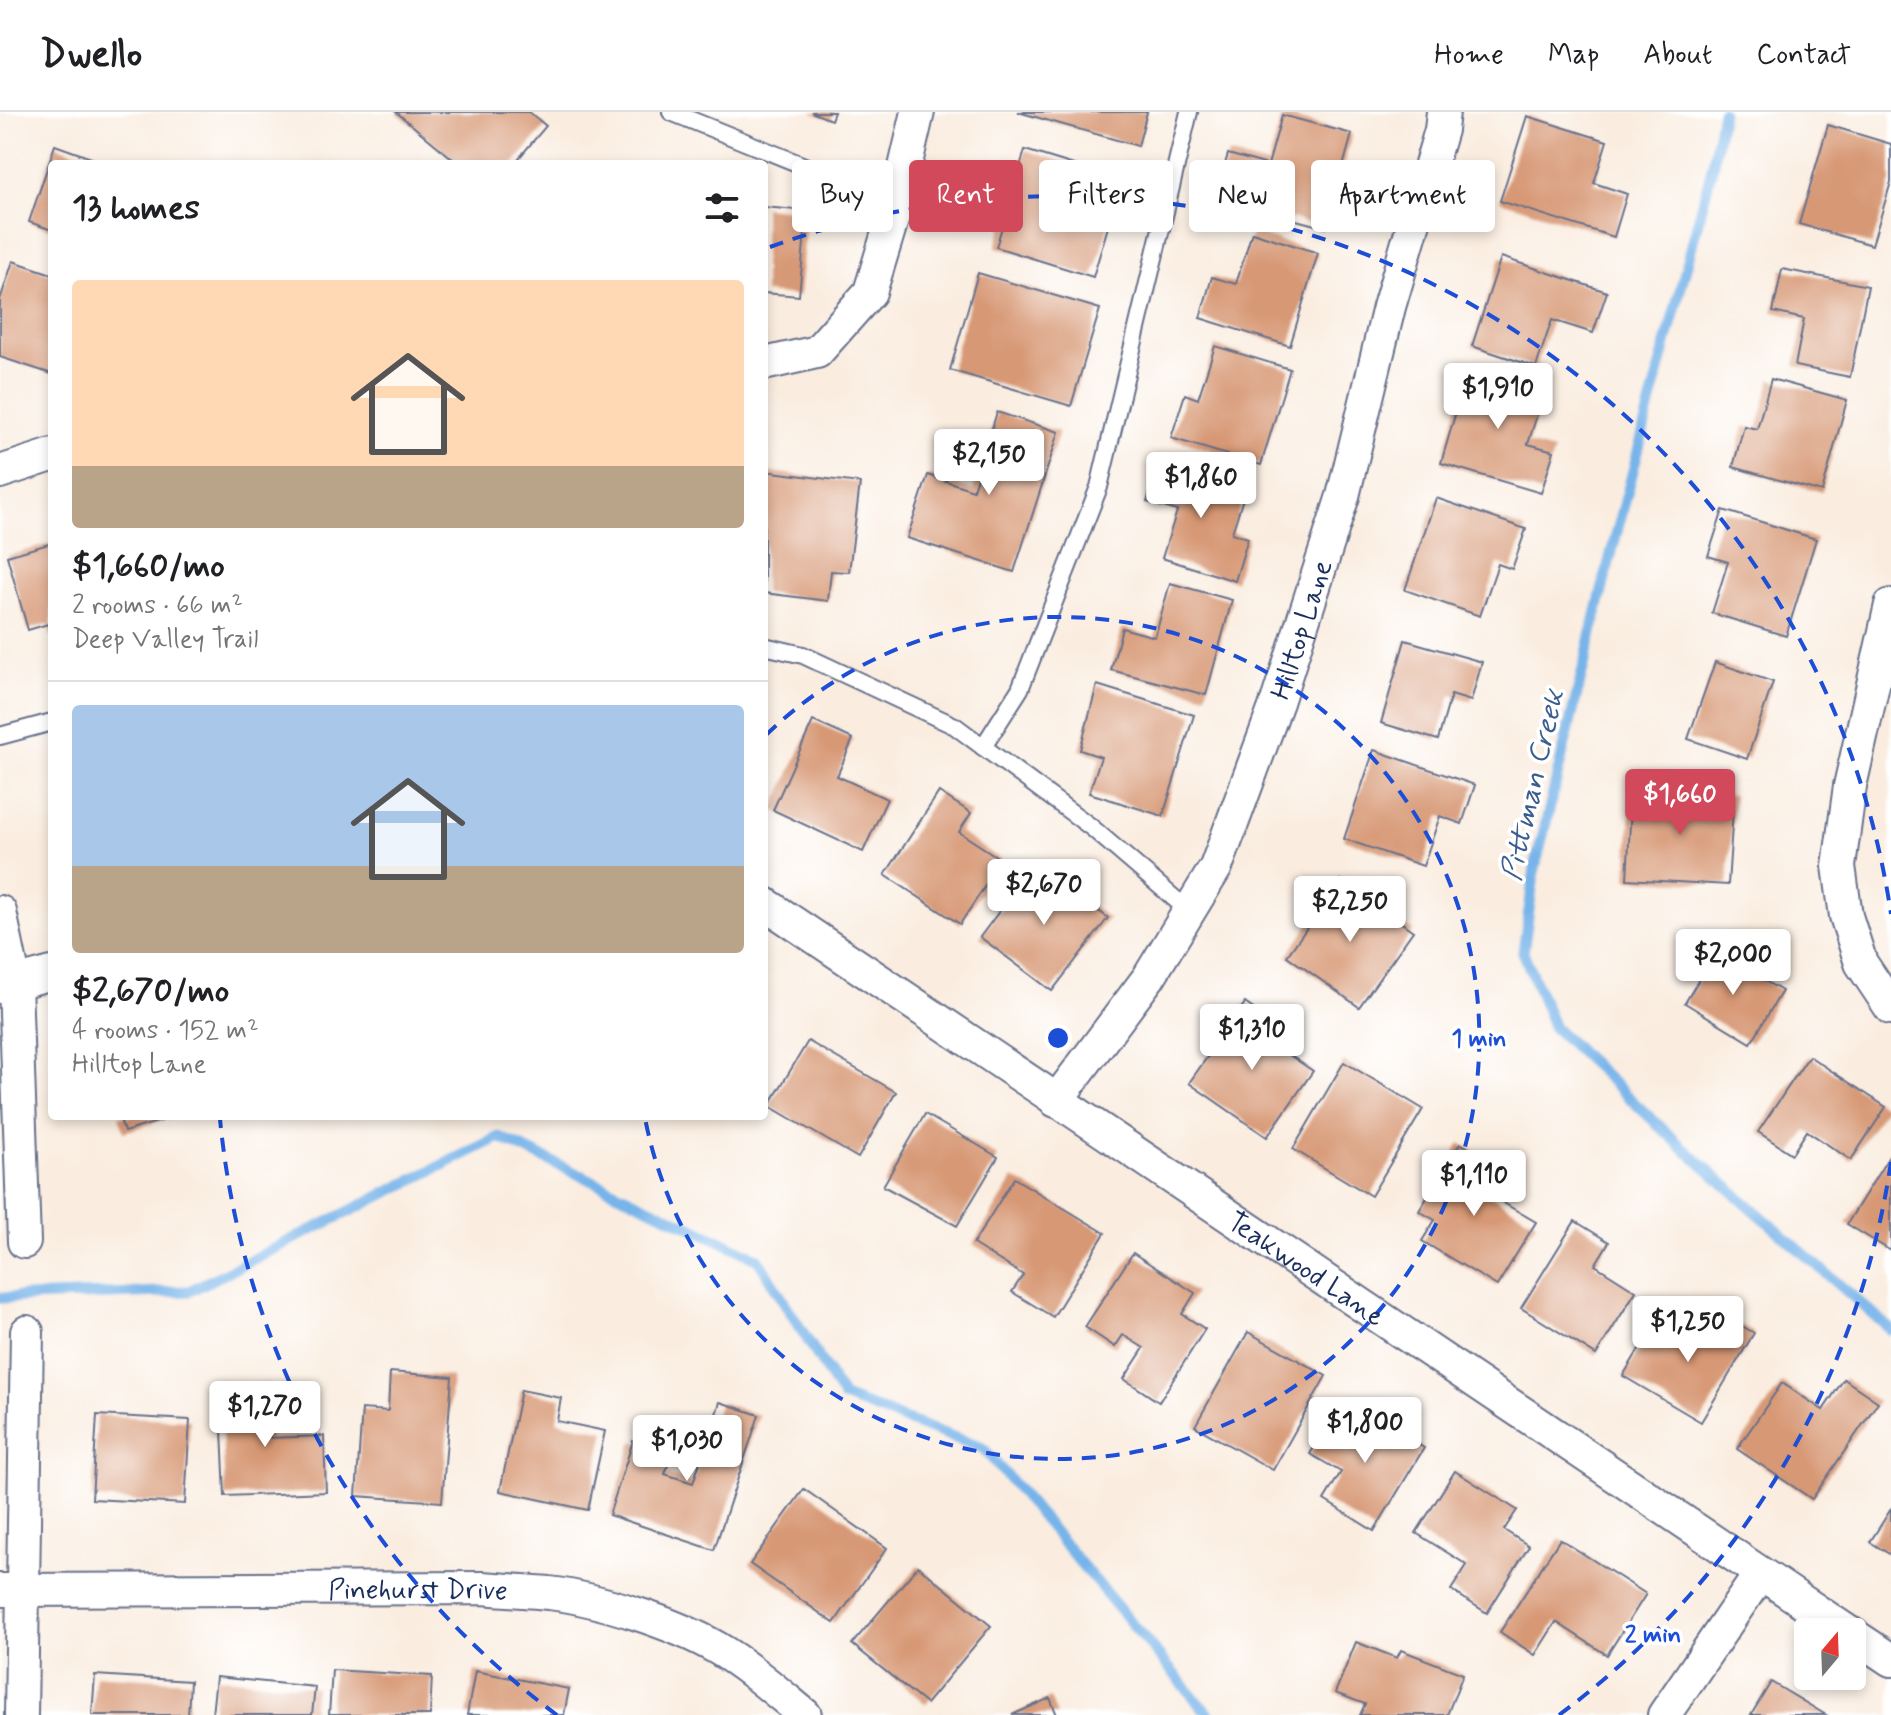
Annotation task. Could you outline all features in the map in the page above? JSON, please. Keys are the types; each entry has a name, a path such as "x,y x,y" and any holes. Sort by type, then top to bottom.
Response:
{"street":[{"path":"768,363 817,352 870,292 918,112"},
{"name":"Hilltop Lane","path":"1056,1101 1149,977 1216,867 1277,702 1339,511 1389,307 1441,130 1443,112"},
{"path":"0,472 48,456"},
{"path":"1891,605 1850,786 1839,866 1846,916 1861,963 1891,1008"},
{"name":"Teakwood Lane","path":"768,906 1827,1618"},
{"path":"0,912 8,986 24,1242"},
{"path":"8,986 48,974"},
{"path":"21,1715 12,1590 27,1332"},
{"path":"1664,1715 1760,1574"},
{"name":"Pinehurst Drive","path":"12,1590 482,1588 552,1593 605,1605 657,1622 716,1648 764,1681 805,1715"},
{"name":"Teakwood Lane","path":"1866,1644 1891,1660"}],"lane":[{"path":"671,112 896,203"},
{"path":"983,747 1020,689 1099,487 1189,112"},
{"path":"768,647 803,655 955,726 1091,827 1189,911"},
{"path":"0,736 48,723"}],"building":[{"path":"396,112 529,112 546,126 517,160 454,160"},
{"path":"811,112 834,112 831,120"},
{"path":"1018,112 1147,112 1138,146"},
{"path":"1282,115 1352,134 1345,160 1311,160 1311,224 1295,220 1295,160 1269,160"},
{"path":"1527,116 1607,141 1594,183 1627,194 1614,237 1500,201"},
{"path":"1828,125 1891,144 1891,182 1872,245 1799,224"},
{"path":"55,145 97,160 50,160"},
{"path":"1025,150 1058,160 1039,160 1039,232 1106,232 1093,277 996,247 1000,232 1023,232 1022,160"},
{"path":"1228,154 1250,160 1226,160"},
{"path":"48,166 48,229 29,222"},
{"path":"768,207 792,210 792,232 805,232 799,296 768,293"},
{"path":"1252,232 1318,253 1290,346 1200,318 1212,277 1236,284"},
{"path":"1501,257 1607,292 1593,333 1552,320 1536,367 1472,346"},
{"path":"13,261 48,273 48,373 0,357 0,300"},
{"path":"1782,269 1868,286 1850,377 1795,366 1804,319 1773,312"},
{"path":"978,273 1100,309 1071,406 950,370"},
{"path":"1215,346 1290,369 1261,465 1171,438 1185,394 1198,399"},
{"path":"1469,367 1545,389 1528,444 1554,451 1541,493 1441,463"},
{"path":"1771,379 1847,400 1822,492 1733,467 1744,426 1757,429"},
{"path":"997,412 1059,432 1014,572 907,538 928,475 973,490"},
{"path":"1159,462 1246,489 1232,533 1248,538 1235,581 1162,558 1177,511 1147,502"},
{"path":"768,472 860,483 849,572 831,571 828,601 768,594"},
{"path":"1436,498 1526,529 1512,569 1498,564 1480,616 1405,590"},
{"path":"1723,510 1816,539 1786,636 1712,613 1728,562 1708,556"},
{"path":"48,544 48,624 28,630 7,556"},
{"path":"1170,583 1232,600 1206,695 1111,670 1122,628 1155,637"},
{"path":"1405,640 1482,662 1471,701 1451,695 1438,740 1381,723"},
{"path":"1715,662 1773,682 1747,759 1688,739"},
{"path":"1097,685 1194,715 1163,816 1089,793 1101,757 1080,750"},
{"path":"813,721 853,739 837,776 887,799 863,852 773,810"},
{"path":"1374,750 1475,785 1462,824 1440,816 1423,866 1344,839"},
{"path":"1632,788 1734,795 1728,885 1627,879"},
{"path":"939,792 971,813 959,832 1002,860 960,924 885,875"},
{"path":"1035,863 1108,918 1052,991 980,937"},
{"path":"1341,880 1413,931 1359,1007 1287,956"},
{"path":"1715,952 1782,991 1751,1043 1685,1003"},
{"path":"1245,1003 1283,1030 1273,1044 1313,1071 1267,1137 1189,1083"},
{"path":"808,1041 896,1092 858,1158 769,1106"},
{"path":"1809,1056 1886,1107 1851,1160 1807,1131 1792,1154 1758,1132"},
{"path":"1344,1062 1423,1109 1371,1196 1293,1149"},
{"path":"925,1114 998,1157 957,1226 883,1186"},
{"path":"120,1120 164,1120 124,1132"},
{"path":"1460,1143 1498,1165 1483,1191 1536,1222 1497,1286 1422,1241 1435,1220 1419,1211"},
{"path":"1891,1153 1891,1251 1847,1224"},
{"path":"1014,1178 1105,1233 1053,1317 1012,1292 1023,1275 973,1244"},
{"path":"1575,1221 1609,1242 1595,1265 1636,1291 1596,1355 1521,1308"},
{"path":"1133,1253 1195,1293 1182,1314 1205,1329 1159,1402 1124,1379 1144,1348 1123,1335 1115,1347 1085,1327"},
{"path":"1720,1313 1754,1333 1701,1422 1623,1376 1659,1316 1702,1342"},
{"path":"1248,1332 1326,1376 1273,1470 1195,1426"},
{"path":"390,1372 452,1377 442,1502 356,1496 362,1409 388,1411"},
{"path":"1844,1379 1878,1402 1812,1499 1737,1449 1782,1383 1823,1410"},
{"path":"268,1384 270,1438 324,1436 326,1492 225,1496 220,1386"},
{"path":"521,1390 561,1398 557,1421 605,1431 588,1510 500,1491"},
{"path":"720,1402 759,1415 714,1550 609,1515 633,1441 672,1454 665,1474 693,1483"},
{"path":"1337,1410 1356,1421 1363,1410 1424,1448 1374,1531 1324,1500 1341,1472 1310,1454"},
{"path":"97,1415 190,1420 185,1504 92,1499"},
{"path":"1455,1471 1517,1510 1504,1530 1529,1546 1487,1613 1451,1590 1467,1565 1416,1533"},
{"path":"804,1489 887,1548 834,1623 750,1564"},
{"path":"1891,1509 1891,1555 1870,1542"},
{"path":"1560,1539 1646,1594 1607,1655 1556,1622 1535,1655 1500,1632"},
{"path":"918,1566 991,1626 926,1704 852,1644"},
{"path":"1356,1642 1397,1658 1401,1650 1463,1674 1447,1715 1360,1715 1365,1704 1335,1693"},
{"path":"332,1670 432,1676 430,1715 329,1715"},
{"path":"475,1671 569,1689 564,1715 467,1715"},
{"path":"95,1675 190,1681 188,1715 92,1715"},
{"path":"216,1677 315,1687 312,1715 212,1715"},
{"path":"1771,1682 1826,1715 1751,1715"},
{"path":"1050,1698 1057,1715 1012,1715"}],"waterway":[{"name":"Pittman Creek","path":"1722,112 1712,168 1607,570 1535,868 1523,952 1554,1028 1681,1146 1891,1330"},
{"path":"0,1298 189,1291 499,1137 757,1258 843,1397 983,1448 1209,1715"}]}
